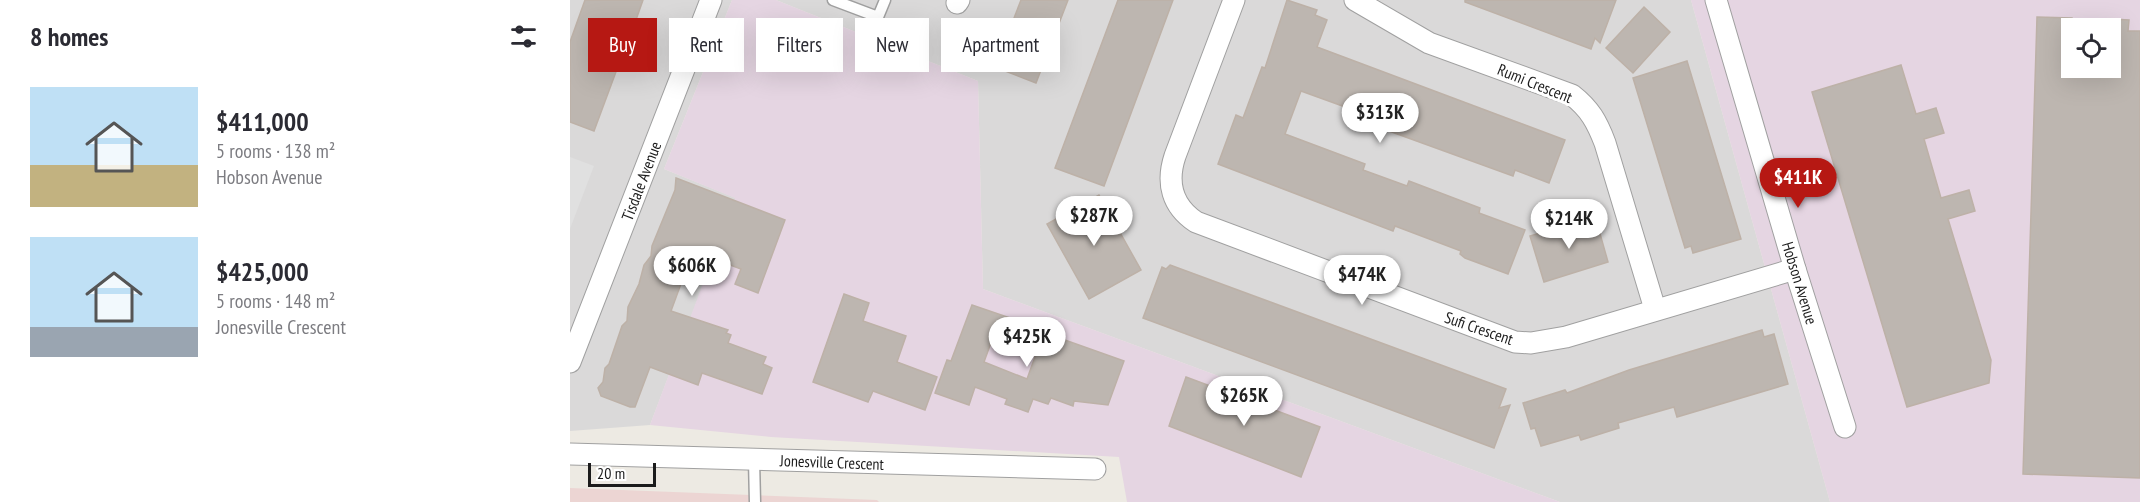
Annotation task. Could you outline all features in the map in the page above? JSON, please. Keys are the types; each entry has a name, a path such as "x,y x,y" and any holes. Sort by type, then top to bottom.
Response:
{"street":[{"name":"Tisdale Avenue","path":"570,362 711,0"},
{"name":"Sufi Crescent","path":"1234,0 1171,167 1170,177 1176,203 1185,215 1208,228 1515,342 1549,341 1795,269"},
{"name":"Rumi Crescent","path":"1355,0 1416,37 1572,95 1587,107 1597,122 1605,143 1655,309"},
{"name":"Hobson Avenue","path":"1716,0 1795,269 1845,428"},
{"name":"Jonesville Crescent","path":"570,454 1095,469"}],"lane":[{"path":"833,0 878,17 885,0"},
{"path":"754,460 755,502"}],"shaded area":[{"path":"570,0 732,0 725,18 669,18 669,72 703,72 664,169 736,198 650,425 570,431"},
{"path":"732,0 776,0 821,18 756,18 756,72 843,72 843,27 855,32 855,72 929,72 929,61 941,66 941,72 956,72 978,81 983,289 1560,502 1127,502 1119,457 771,437 650,425 735,198 664,169 703,72 744,72 744,18 725,18"},
{"path":"776,0 1691,0 1830,502 1560,502 983,289 978,81 956,72 1060,72 1060,18 941,18 941,66 929,61 929,18 855,18 855,32 843,27 843,18 821,18"},
{"path":"1691,0 2140,0 2140,502 1830,502"},
{"path":"570,157 594,166 570,229"},
{"path":"570,488 877,500 879,502 570,502"}],"building":[{"path":"585,0 643,0 637,18 588,18 588,72 616,72 594,131 570,122 570,42"},
{"path":"1021,0 1068,0 1060,21 1060,18 1014,18"},
{"path":"1118,0 1173,0 1104,186 1055,168"},
{"path":"1287,0 1317,10 1315,15 1327,20 1317,47 1565,140 1549,183 1515,170 1513,176 1356,119 1359,112 1301,91 1285,134 1365,164 1363,170 1407,186 1409,181 1480,208 1479,213 1525,230 1508,274 1465,258 1460,254 1461,251 1395,226 1393,231 1218,164 1236,115 1243,118 1262,67 1265,68"},
{"path":"1465,0 1616,0 1600,43 1595,38 1591,49 1465,2"},
{"path":"1644,7 1670,32 1633,73 1606,48"},
{"path":"2037,17 2072,18 2061,18 2061,78 2121,78 2121,20 2129,20 2128,31 2140,31 2140,478 2023,474"},
{"path":"1687,61 1741,239 1693,253 1691,246 1685,248 1633,78"},
{"path":"1901,65 1916,114 1936,108 1944,133 1924,139 1941,198 1969,190 1975,211 1948,219 1991,360 1989,383 1907,407 1812,92"},
{"path":"1008,72 1040,72 1036,83"},
{"path":"676,178 785,220 758,293 735,284 741,269 693,251 671,311 728,330 726,333 731,335 728,343 766,357 763,364 772,368 762,394 702,373 698,385 650,367 635,407 630,407 601,396 598,388 603,382 605,368 609,364 622,326 627,321 628,307 639,284 644,265 651,256 652,246 675,190"},
{"path":"1099,195 1141,270 1089,299 1047,224"},
{"path":"1590,218 1594,231 1599,230 1608,262 1544,282 1530,236"},
{"path":"1170,265 1506,389 1499,408 1510,405 1494,448 1143,318 1162,267 1166,269"},
{"path":"844,294 869,303 863,321 906,336 897,362 937,377 925,410 873,391 868,402 813,382"},
{"path":"972,305 1010,318 1004,335 993,337 984,362 1027,379 1047,324 1063,330 1062,339 1124,361 1108,405 1074,401 1073,406 1051,398 1048,404 1033,399 1028,412 1005,404 1007,399 975,387 969,405 935,393 947,360 951,361"},
{"path":"1762,330 1764,337 1774,334 1788,384 1677,417 1674,407 1618,423 1619,428 1581,440 1579,435 1541,446 1535,428 1531,429 1523,403 1565,390 1567,393 1629,370"},
{"path":"1186,377 1320,427 1301,477 1169,426"}]}
